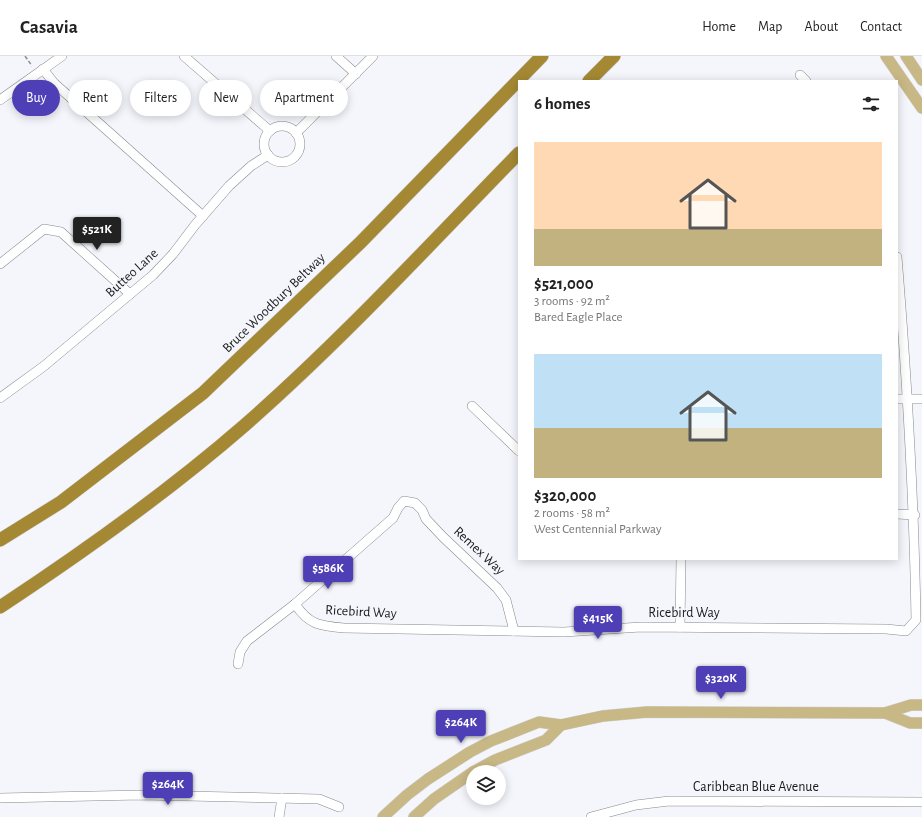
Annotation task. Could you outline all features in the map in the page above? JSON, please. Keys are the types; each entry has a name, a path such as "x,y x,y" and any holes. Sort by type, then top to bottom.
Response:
{"highway":[{"name":"Bruce Woodbury Beltway","path":"519,80 542,56"},
{"path":"591,80 614,56"},
{"name":"Bruce Woodbury Beltway","path":"0,540 61,502 203,393 361,242 518,81"},
{"path":"0,607 56,570 187,474 246,424 318,357 518,154"}],"main road":[{"path":"886,56 922,108"},
{"path":"906,56 922,80"},
{"path":"383,817 423,783 470,752 491,741 540,722 561,725 603,716 648,712 885,713 911,705 922,706"},
{"path":"885,713 910,723 922,723"},
{"path":"486,765 546,740 561,725"},
{"path":"414,817 440,795 466,777"}],"street":[{"path":"0,100 62,56"},
{"path":"184,56 270,131"},
{"path":"336,56 356,74"},
{"path":"296,133 373,56"},
{"path":"40,71 203,216"},
{"path":"285,126 296,133 300,146 294,158 286,162 280,162 273,160 268,155 264,143 270,131 276,127 285,126"},
{"name":"Butteo Lane","path":"0,398 44,366 165,263 203,216 240,175 268,155"},
{"path":"0,264 44,229 52,229 61,232 130,294"},
{"path":"898,283 915,515 898,514"},
{"path":"898,399 922,399"},
{"path":"472,406 518,450"},
{"name":"Remex Way","path":"295,604 393,518 398,508 404,501 415,503 422,510 426,519 443,537 497,588 506,600 514,631"},
{"name":"Ricebird Way","path":"295,604 303,616 310,621 324,626 564,632 641,627 886,629 906,631 916,620 915,515"},
{"path":"680,627 681,560"},
{"path":"238,664 240,652 247,641 295,604"},
{"path":"0,798 141,795 319,799 339,808"},
{"path":"279,817 282,798"},
{"name":"Caribbean Blue Avenue","path":"591,817 636,805 668,801 922,802"}],"path":[{"path":"25,56 40,71"}]}
